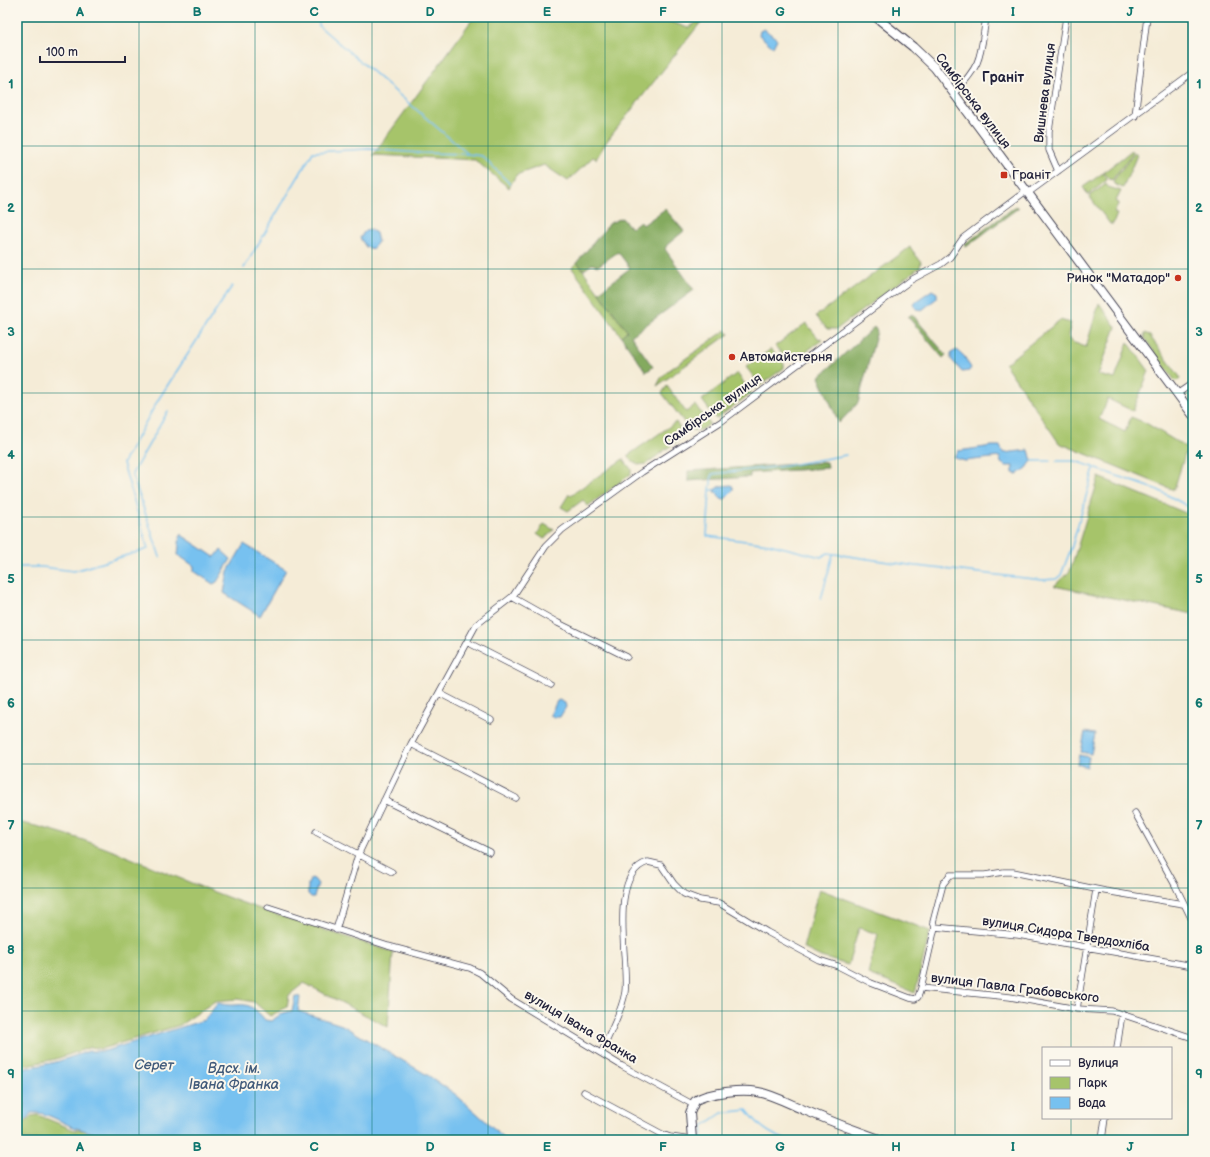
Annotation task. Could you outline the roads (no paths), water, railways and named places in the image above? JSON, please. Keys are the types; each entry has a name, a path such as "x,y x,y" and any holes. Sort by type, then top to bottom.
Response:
{"main road":[{"name":"Самбірська вулиця","path":"876,17 924,56 954,93 1193,416"},
{"path":"692,1140 690,1113 692,1104 699,1099 733,1092 759,1092 840,1125 882,1140"}],"street":[{"path":"954,93 976,69 980,60 986,17"},
{"name":"Вишнева вулиця","path":"1058,170 1049,150 1049,135 1066,17"},
{"path":"1134,116 1147,17"},
{"path":"1027,192 1193,72"},
{"name":"Самбірська вулиця","path":"336,930 358,855 411,744 476,625 512,597 546,546 562,530 642,472 722,421 911,280 941,264 950,257 963,238 1027,192"},
{"path":"1177,394 1193,383"},
{"path":"512,597 558,623 627,657"},
{"path":"467,642 551,685"},
{"path":"439,693 491,720"},
{"path":"411,744 516,798"},
{"path":"384,800 490,852"},
{"path":"1135,813 1175,885 1193,922"},
{"path":"316,832 392,872"},
{"name":"вулиця Павла Грабовського","path":"602,1052 625,993 622,919 627,888 635,871 648,862 662,865 678,890 684,894 700,900 719,903 767,932 819,960 838,966 872,983 910,998 915,999 918,997 921,988 1010,998 1077,1009 1112,1011 1193,1038"},
{"path":"921,988 935,927 933,922 943,884 950,875 985,875 1013,872 1096,890 1183,904"},
{"path":"1077,1009 1096,890"},
{"name":"вулиця Івана Франка","path":"268,907 396,949 470,968 480,973 511,998 655,1085 692,1104"},
{"name":"вулиця Сидора Твердохліба","path":"935,927 1018,935 1087,946 1193,966"},
{"path":"1117,1047 1122,1014"},
{"path":"584,1092 662,1134 670,1137 692,1140"},
{"path":"1102,1140 1105,1119"}],"water":[{"path":"764,29 777,39 773,47 759,35 760,31"},
{"path":"369,229 376,233 378,242 372,249 366,247 360,238 364,232"},
{"path":"932,290 937,293 937,298 922,310 916,309 913,303"},
{"path":"957,350 964,356 971,368 969,371 962,372 951,359 951,353"},
{"path":"1000,446 1003,453 1029,450 1032,461 1026,469 1017,474 1013,473 1013,466 1006,466 1001,463 1000,457 965,461 954,458 958,451"},
{"path":"732,485 734,490 725,499 721,499 714,490 720,486"},
{"path":"180,534 215,557 221,550 231,559 217,582 213,584 194,571 194,566 178,555"},
{"path":"244,544 286,570 260,616 224,593 228,571"},
{"path":"559,700 565,703 566,707 560,717 553,717 550,715 557,701"},
{"path":"1085,732 1095,734 1091,754 1081,752"},
{"path":"1079,755 1089,757 1087,767 1077,764"},
{"path":"311,878 318,884 314,897 311,897 308,894 308,884"},
{"name":"Вдсх. ім. Івана Франка","path":"295,996 300,997 298,1011 342,1025 429,1076 455,1094 507,1140 111,1140 70,1126 43,1114 31,1113 26,1120 17,1121 17,1112 24,1109 25,1103 17,1100 17,1070 56,1062 89,1051 105,1051 204,1020 218,1003 226,1005 247,1005 258,1012 265,1020 271,1021 283,1013 292,1011"}],"waterway":[{"path":"319,17 319,26 468,154 482,156 510,184"},
{"path":"244,268 313,152 368,149 421,153 468,154"},
{"path":"17,567 42,567 74,571 148,549 123,463 158,400 232,286"},
{"path":"160,557 132,474 168,411"},
{"path":"710,490 712,474 784,466 846,455"},
{"path":"1032,461 1050,461"},
{"path":"1056,461 1075,461 1093,467"},
{"path":"714,490 710,490 707,536 769,544 821,557 828,553 916,566 1043,580 1056,579 1061,575 1072,546 1094,468 1158,490 1193,509"},
{"path":"821,599 833,554"},
{"name":"Серет","path":"702,1140 703,1126 722,1113 747,1110 764,1128 786,1140"}],"place":[{"name":"Граніт","path":"1004,175"},
{"name":"Ринок \"Матадор\"","path":"1178,278"},
{"name":"Автомайстерня","path":"732,357"}],"district":[{"name":"Граніт","path":"1003,77"}]}
